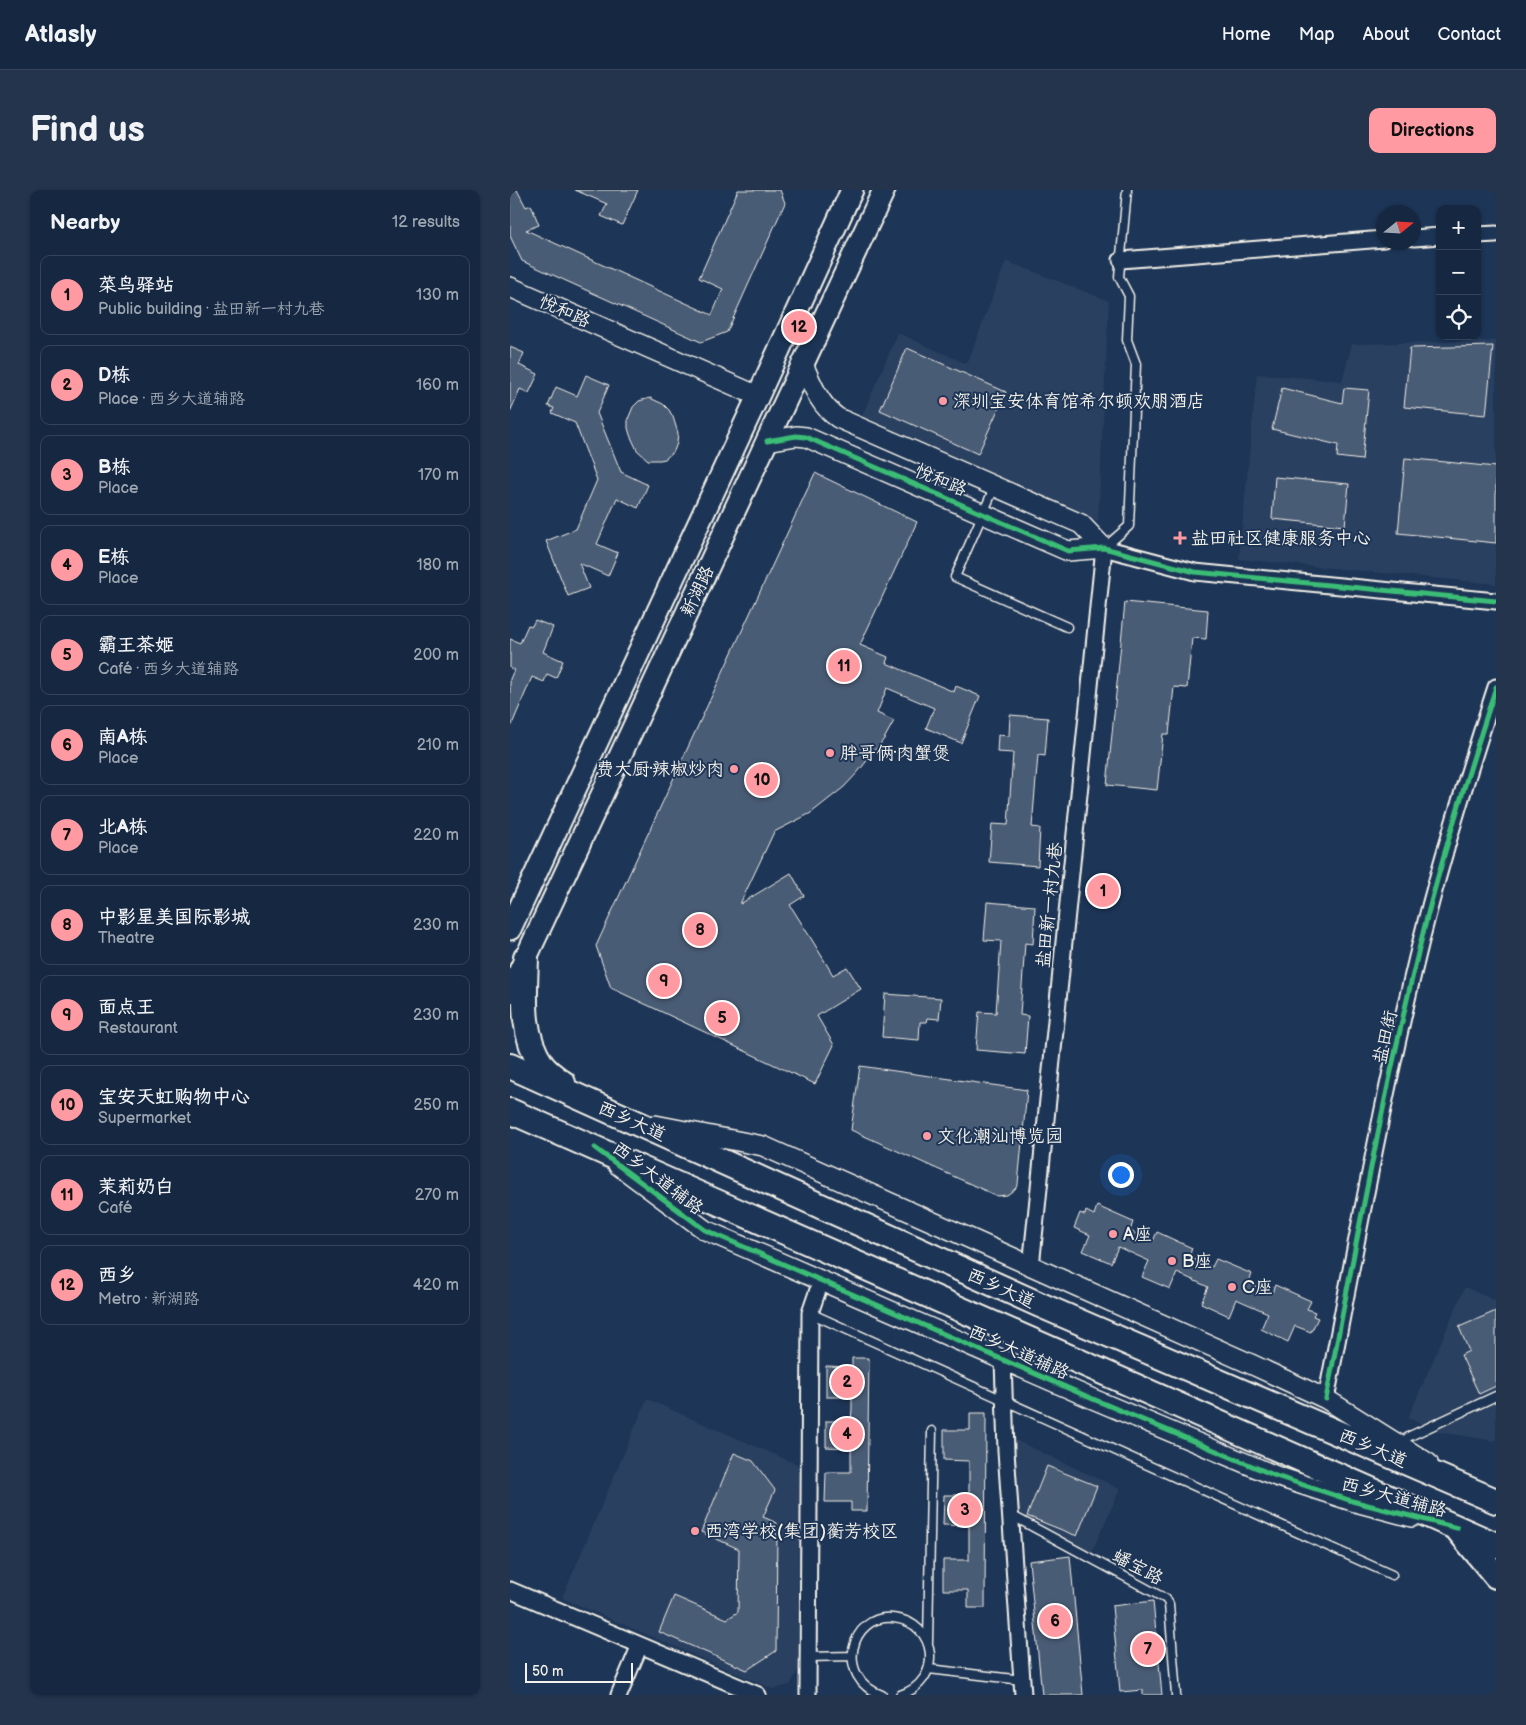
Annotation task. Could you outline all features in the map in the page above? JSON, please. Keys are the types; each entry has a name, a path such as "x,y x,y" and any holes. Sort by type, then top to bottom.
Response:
{"main road":[{"name":"新湖路","path":"510,929 852,190"},
{"name":"新湖路","path":"510,992 884,190"},
{"path":"526,958 524,1016 530,1042 543,1066 579,1098"},
{"name":"西乡大道","path":"510,1066 1038,1304 1393,1449 1466,1488 1496,1501"},
{"name":"西乡大道","path":"510,1111 1496,1545"},
{"path":"510,1130 526,1130 570,1137"},
{"path":"1466,1488 1496,1490"},
{"path":"1457,1528 1496,1576"}],"street":[{"path":"1481,234 1496,234"},
{"path":"1421,237 1436,236"},
{"path":"1121,260 1376,240"},
{"name":"悦和路","path":"510,287 758,396"},
{"name":"悦和路","path":"804,364 819,398 825,407 838,418 1081,524 1104,548"},
{"name":"悦和路","path":"768,441 796,436 806,437 1068,551 1104,548"},
{"path":"1104,548 1195,572 1496,601"},
{"name":"盐田新一村九巷","path":"1031,1267 1104,548"},
{"name":"盐田街","path":"1326,1399 1376,1141 1422,937 1454,818 1496,687"},
{"name":"西乡大道辅路","path":"626,1119 763,1146 1326,1399 1393,1449"},
{"name":"西乡大道辅路","path":"595,1148 705,1230 1276,1476 1352,1501 1457,1528"},
{"path":"808,1695 810,1313 821,1281"},
{"path":"1004,1360 1004,1401 1023,1688"},
{"path":"510,1590 758,1695"},
{"path":"619,1695 640,1645"}],"lane":[{"path":"1104,548 1129,526 1136,364 1127,340 1129,296 1120,276 1127,190"},
{"path":"995,486 955,577 1067,627"},
{"path":"810,1313 1392,1575"},
{"path":"1393,1449 1410,1436 1496,1396"},
{"path":"928,1644 932,1431"},
{"name":"蟠宝路","path":"1011,1515 1166,1599 1169,1604 1176,1695"},
{"path":"882,1695 873,1692 863,1684 854,1670 852,1656 854,1644 861,1631 871,1623 884,1618 893,1618 913,1624 924,1634 931,1658 929,1668 918,1686 900,1695"},
{"path":"808,1657 852,1656"},
{"path":"929,1668 1023,1688"}],"shaded area":[{"path":"1006,261 1109,301 1098,522 862,416 898,333 967,364"},
{"path":"1496,341 1496,584 1239,559 1257,374 1342,381 1352,344"},
{"path":"1465,1287 1496,1301 1496,1441 1439,1432 1408,1418"},
{"name":"西湾学校(集团)蘅芳校区","path":"647,1399 799,1465 798,1670 790,1685 773,1689 562,1598"},
{"path":"1013,1439 1120,1489 1090,1556 1020,1518"}],"building":[{"path":"510,190 517,190 526,207 531,205 539,225 526,230 712,315 723,289 699,278 738,190 780,190 785,203 727,332 701,342 522,261 510,236"},
{"path":"575,190 638,190 622,225 601,216 607,204"},
{"path":"1493,346 1486,415 1404,407 1410,348"},
{"path":"510,347 524,353 519,365 538,374 529,393 520,389 510,412"},
{"path":"907,348 1006,392 978,454 880,410"},
{"path":"586,375 609,385 597,413 621,472 648,485 638,508 617,498 597,544 618,553 608,576 579,563 589,588 568,596 546,541 576,529 597,480 575,423 552,413 554,408 548,406 556,387 577,396"},
{"path":"1282,388 1342,403 1344,388 1369,390 1362,460 1337,457 1338,445 1272,429"},
{"path":"650,398 663,404 669,410 678,433 674,451 665,459 648,460 637,450 628,428 628,419 633,407 639,401"},
{"path":"1405,458 1496,467 1496,543 1398,533"},
{"path":"815,473 917,522 860,645 888,657 886,663 954,692 956,686 980,696 961,743 926,728 934,708 887,688 877,713 894,721 884,739 844,787 811,813 774,832 740,904 791,873 804,896 790,905 833,975 847,967 861,989 817,1016 834,1045 815,1084 611,988 596,946"},
{"path":"1275,477 1349,484 1345,526 1272,519"},
{"path":"1125,602 1208,610 1206,639 1192,638 1187,688 1174,687 1169,734 1163,734 1157,790 1107,785"},
{"path":"535,620 553,627 543,652 563,661 556,678 547,674 544,682 532,677 510,729 510,679 514,670 510,668 510,639 520,643 528,625 532,626"},
{"path":"1010,715 1048,718 1045,756 1038,755 1032,827 1040,828 1038,866 989,862 992,824 1008,825 1013,753 997,752 998,735 1009,736"},
{"path":"987,902 1035,906 1033,944 1025,943 1020,1015 1028,1016 1025,1054 976,1050 979,1012 996,1013 1001,941 984,940"},
{"path":"885,994 941,998 939,1019 928,1018 927,1022 920,1022 919,1040 882,1037"},
{"path":"860,1066 1027,1090 1018,1184 1015,1189 1007,1195 997,1196 851,1130"},
{"path":"1097,1206 1133,1222 1130,1231 1153,1241 1157,1232 1192,1248 1189,1257 1212,1267 1216,1259 1252,1274 1248,1283 1272,1293 1275,1285 1311,1301 1307,1309 1315,1312 1313,1316 1318,1318 1311,1332 1295,1326 1288,1342 1261,1329 1268,1313 1236,1299 1229,1316 1201,1303 1208,1287 1193,1280 1177,1273 1170,1289 1142,1277 1149,1261 1118,1247 1111,1263 1083,1251 1090,1235 1074,1228 1080,1213 1085,1215 1086,1211 1094,1215"},
{"path":"1496,1311 1496,1386 1479,1394 1461,1355 1469,1351 1459,1327"},
{"path":"852,1358 869,1358 867,1511 851,1511 851,1502 825,1502 826,1472 851,1472 851,1448 826,1447 826,1421 851,1421 852,1409 852,1397 826,1397 826,1366 852,1367"},
{"path":"970,1413 986,1413 985,1608 968,1608 968,1590 943,1590 943,1560 969,1560 969,1526 943,1525 944,1495 969,1495 969,1461 944,1460 944,1430 970,1430"},
{"path":"734,1453 753,1461 775,1490 763,1517 777,1523 776,1651 747,1670 659,1632 674,1596 727,1619 738,1612 739,1549 701,1532"},
{"path":"1047,1466 1097,1486 1077,1536 1027,1516"},
{"path":"1070,1556 1083,1695 1042,1695 1029,1561"},
{"path":"1153,1601 1162,1695 1143,1695 1143,1690 1120,1692 1112,1606"}],"cycle path":[{"path":"767,441 796,436 806,437 1068,551 1104,548 1195,572 1496,601"},
{"path":"1326,1399 1371,1168 1408,994 1448,842 1496,687"},
{"path":"595,1148 705,1230 1093,1399 1276,1476 1352,1501 1457,1528"}],"place":[{"name":"西乡","path":"799,327"},
{"name":"深圳宝安体育馆希尔顿欢朋酒店","path":"943,401"},
{"name":"盐田社区健康服务中心","path":"1180,538"},
{"name":"茉莉奶白","path":"844,666"},
{"name":"胖哥俩·肉蟹煲","path":"830,753"},
{"name":"费大厨·辣椒炒肉","path":"734,769"},
{"name":"宝安天虹购物中心","path":"762,780"},
{"name":"菜鸟驿站","path":"1103,891"},
{"name":"中影星美国际影城","path":"700,930"},
{"name":"面点王","path":"664,981"},
{"name":"霸王茶姬","path":"722,1018"},
{"name":"文化潮汕博览园","path":"927,1136"},
{"name":"A座","path":"1113,1234"},
{"name":"B座","path":"1172,1261"},
{"name":"C座","path":"1232,1287"},
{"name":"D栋","path":"847,1382"},
{"name":"E栋","path":"847,1434"},
{"name":"B栋","path":"965,1510"},
{"name":"西湾学校(集团)蘅芳校区","path":"695,1531"},
{"name":"南A栋","path":"1055,1621"},
{"name":"北A栋","path":"1148,1649"}]}
